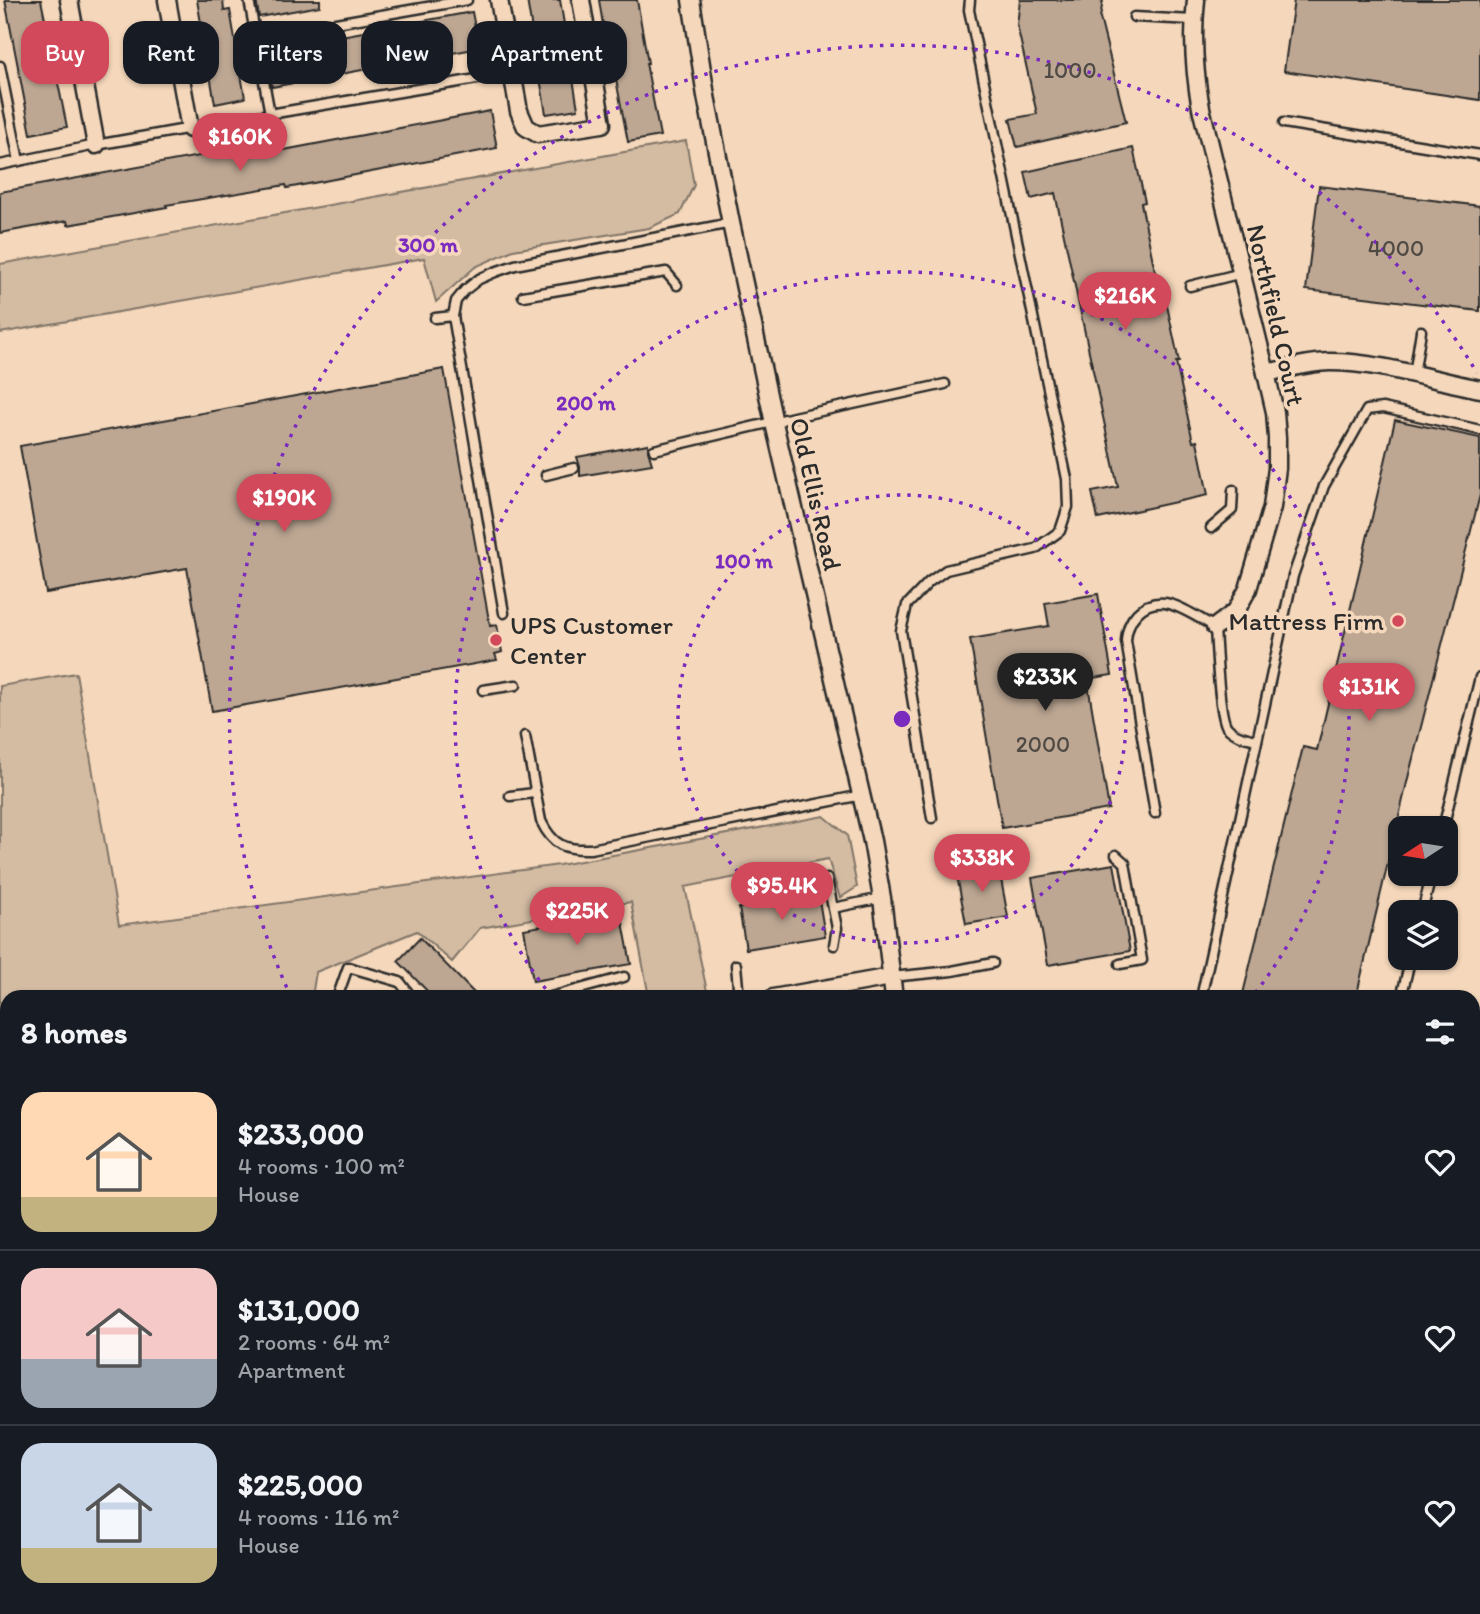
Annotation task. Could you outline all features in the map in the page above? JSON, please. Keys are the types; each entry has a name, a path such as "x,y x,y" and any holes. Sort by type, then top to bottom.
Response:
{"street":[{"path":"69,0 96,145"},
{"path":"167,0 190,129"},
{"path":"499,0 503,21"},
{"path":"581,0 585,21"},
{"name":"Old Ellis Road","path":"691,0 706,96 774,423 862,795 882,898 893,990"},
{"name":"Northfield Court","path":"1196,0 1193,43 1195,76 1275,412 1278,468 1272,507 1248,589 1236,611 1215,627"},
{"path":"514,84 519,111 526,128 538,134 602,124 595,84"},
{"path":"1266,373 1329,362 1375,366 1480,389"},
{"path":"819,990 891,977"}],"lane":[{"path":"249,0 253,21"},
{"path":"347,21 467,0"},
{"path":"932,818 901,631 907,605 929,582 946,570 1035,549 1060,531 1068,507 1067,479 969,10 970,0"},
{"path":"1134,17 1194,20"},
{"path":"0,65 19,161"},
{"path":"0,165 96,145 467,81"},
{"path":"265,84 270,114"},
{"path":"1284,123 1480,155"},
{"path":"504,613 453,316 456,301 479,279 515,265 732,223"},
{"path":"523,296 666,272 677,285"},
{"path":"1190,286 1242,273"},
{"path":"435,318 453,316"},
{"path":"1414,375 1422,331"},
{"path":"654,450 945,384"},
{"path":"1203,990 1293,576 1324,486 1367,411 1383,408 1480,430"},
{"path":"546,475 574,468"},
{"path":"1211,528 1232,510 1233,490"},
{"path":"1155,813 1126,641 1127,628 1132,617 1141,609 1150,604 1165,603 1187,611 1215,627 1224,721 1228,729 1239,736 1257,740"},
{"path":"1446,816 1480,677"},
{"path":"483,690 516,685"},
{"path":"525,736 541,821 554,841 576,850 862,795"},
{"path":"510,796 534,793"},
{"path":"1116,855 1125,863 1142,960 1120,964"},
{"path":"827,879 837,928 834,945"},
{"path":"833,908 882,898"},
{"path":"891,977 952,971 993,963"},
{"path":"736,965 738,990"},
{"path":"340,990 348,967 400,982 406,990"},
{"path":"1403,990 1408,970"},
{"path":"576,990 624,977"}],"shaded area":[{"path":"686,141 694,185 680,214 649,228 513,250 475,267 436,302 424,258 0,333 0,264"},
{"path":"76,673 119,925 559,865 824,816 847,835 857,887 840,898 828,859 685,887 707,990 648,990 631,902 480,928 452,962 417,931 316,972 313,990 0,990 0,686"}],"building":[{"path":"5,0 41,0 45,21 21,21 21,82"},
{"path":"197,0 223,0 224,11 230,10 233,28 233,84 243,84 245,98 215,104 212,84 219,84 219,21 201,21"},
{"path":"256,0 320,0 320,6 259,17"},
{"path":"527,0 560,0 563,21 530,21"},
{"path":"599,0 637,0 660,136 628,142 617,84 627,84 627,21 602,21"},
{"path":"1020,0 1103,0 1100,18 1126,122 1017,147 1010,119 1037,114 1017,25"},
{"path":"1294,0 1480,0 1480,100 1284,71"},
{"path":"472,12 474,21 467,21 467,50 453,53 453,21 423,21"},
{"path":"361,32 361,70 347,73 347,35"},
{"path":"21,84 58,84 67,127 31,134"},
{"path":"541,84 574,84 578,109 546,114"},
{"path":"490,111 497,148 287,188 286,185 68,225 67,221 0,233 0,192 271,143 273,152"},
{"path":"1133,148 1145,202 1141,203 1157,281 1162,282 1193,442 1197,441 1208,495 1098,519 1092,492 1118,487 1055,193 1031,199 1025,172"},
{"path":"1319,186 1480,206 1480,311 1306,290"},
{"path":"444,369 490,626 497,625 502,652 495,654 497,660 212,711 187,568 46,593 20,446"},
{"name":"Mattress Firm","path":"1395,420 1480,438 1480,495 1399,816 1388,816 1388,863 1358,990 1244,990 1303,747 1317,750"},
{"path":"648,444 652,464 580,476 577,457"},
{"path":"1098,594 1112,675 1087,679 1109,809 1002,828 970,639 1049,626 1045,603"},
{"path":"998,863 1008,917 966,924 956,870"},
{"path":"1114,864 1130,951 1048,965 1032,878"},
{"path":"818,894 825,936 746,949 739,908"},
{"path":"621,912 631,964 533,981 524,929"},
{"path":"420,938 471,990 426,990 398,961"}],"place":[{"name":"Mattress Firm","path":"1398,621"},
{"name":"UPS Customer Center","path":"496,640"}]}
